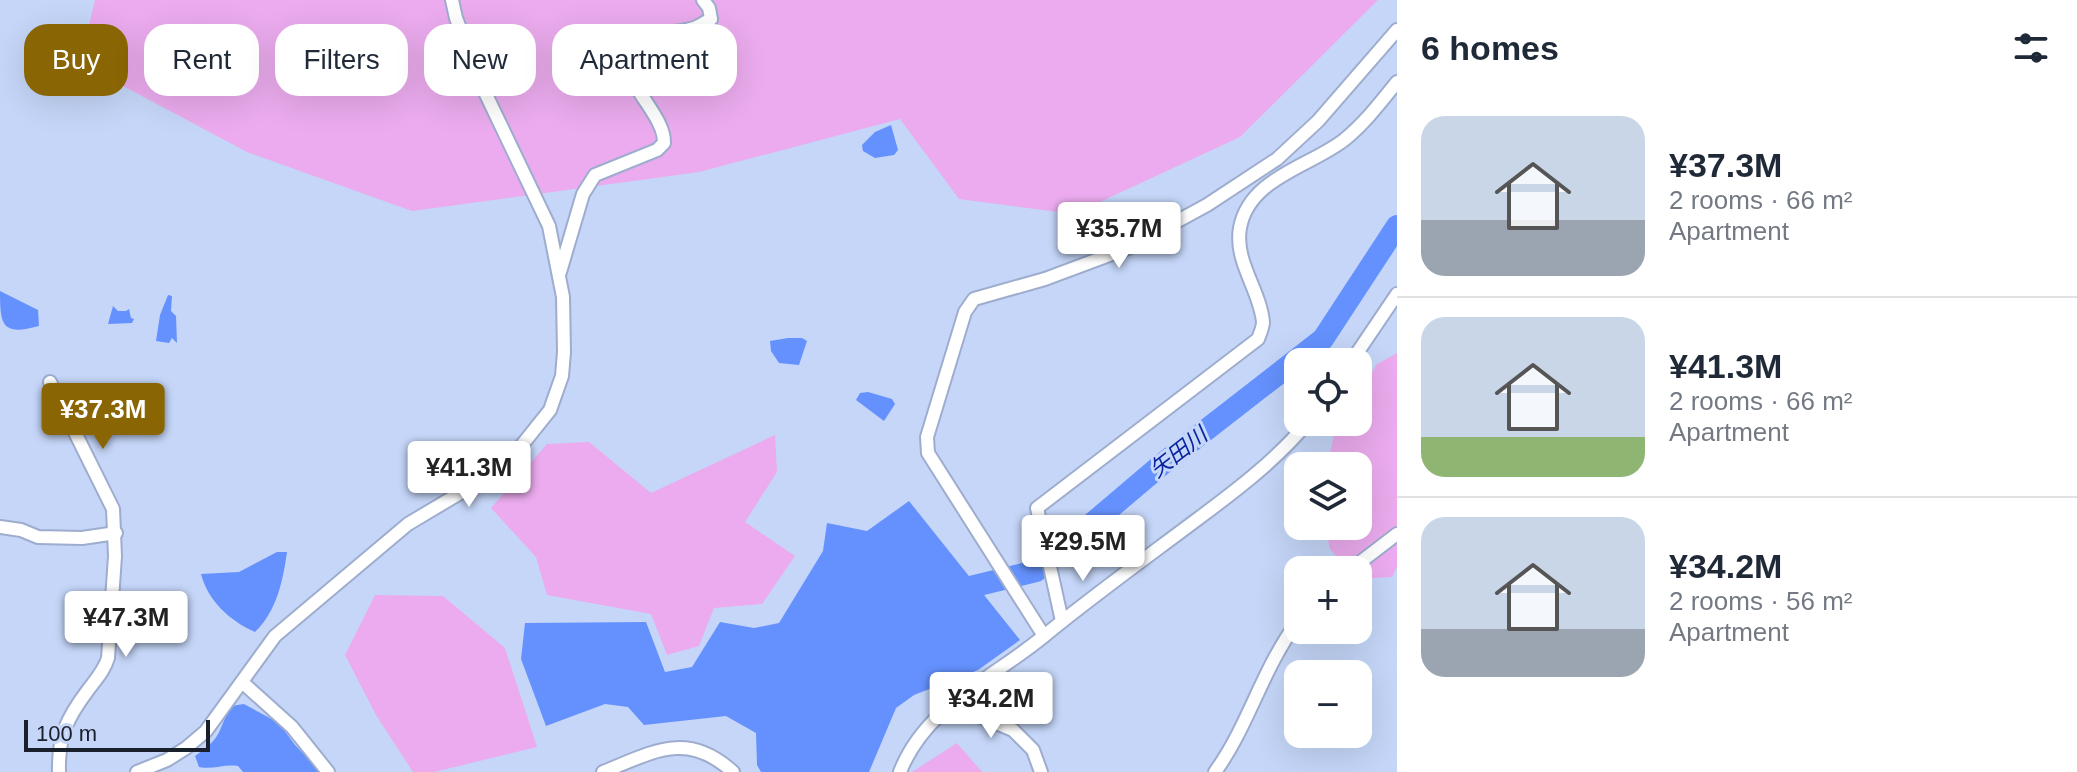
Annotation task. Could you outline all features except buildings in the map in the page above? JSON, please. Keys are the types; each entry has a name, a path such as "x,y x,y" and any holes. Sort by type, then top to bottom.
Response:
{"street":[{"path":"137,772 167,760 206,731 275,636 408,524 497,471 550,410 562,376 564,352 563,297 549,226 482,86 452,0"},
{"path":"559,275 583,194 595,175 657,150 664,143 661,123 634,83 631,71 636,52 647,40 695,28 711,19 709,8 703,0"},
{"path":"1044,636 928,453 927,437 965,312 974,299 1045,279 1128,248 1207,205 1277,159 1318,121 1397,30"},
{"path":"1062,621 1037,508 1258,339 1264,324 1240,252 1240,228 1249,205 1266,185 1341,142 1367,121 1397,82"},
{"path":"1360,348 1397,294"},
{"path":"50,382 113,509 116,533 108,658 104,669 73,709 62,730 59,772"},
{"path":"900,772 917,740 957,698 1240,487 1296,436"},
{"path":"0,527 21,530 38,537 82,538 116,533"},
{"path":"1368,556 1397,534"},
{"path":"1215,772 1233,746 1257,688 1284,640"},
{"path":"242,682 292,727 328,772"},
{"path":"957,698 984,718 1013,730 1033,750 1041,772"},
{"path":"603,772 674,746 701,750 717,758 733,772"}],"shaded area":[{"path":"95,0 1378,0 1240,137 1074,214 959,199 900,119 699,172 412,211 247,152 128,89 128,24 89,24"},
{"path":"1397,353 1397,567 1392,577 1372,578 1372,556 1336,556 1328,540 1372,540 1372,452 1330,452 1334,436 1372,436 1372,372 1377,364"},
{"path":"775,435 777,472 745,522 795,556 762,604 714,608 699,646 667,655 651,614 547,595 536,557 491,508 547,444 589,442 651,493"},
{"path":"375,595 443,596 505,648 537,747 434,772 413,772 376,715 345,655"},
{"path":"957,743 982,772 912,772"}],"water":[{"path":"891,125 898,150 894,155 875,158 863,151 862,145 875,132"},
{"path":"0,291 38,310 39,326 10,329 1,313"},
{"path":"168,295 172,296 171,311 176,316 177,343 172,338 169,343 156,341 160,315"},
{"path":"113,306 118,311 129,309 134,319 132,323 108,324"},
{"path":"788,338 807,341 799,365 779,363 771,351 770,341"},
{"path":"868,392 892,399 895,404 884,421 856,400 860,393"},
{"path":"909,501 1020,640 978,670 914,695 896,708 869,772 761,772 757,765 756,733 726,716 644,725 628,707 605,704 546,726 521,659 525,623 646,622 665,672 692,667 720,622 754,628 779,623 823,551 827,523 867,531"},
{"path":"277,552 287,552 281,584 269,615 255,632 221,609 209,593 201,574 239,572"},
{"path":"244,704 279,723 295,745 322,772 243,772 238,766 199,767 195,756 215,739 231,706"}],"waterway":[{"name":"矢田川","path":"946,593 1036,571 1161,465 1323,339 1397,226"}]}
